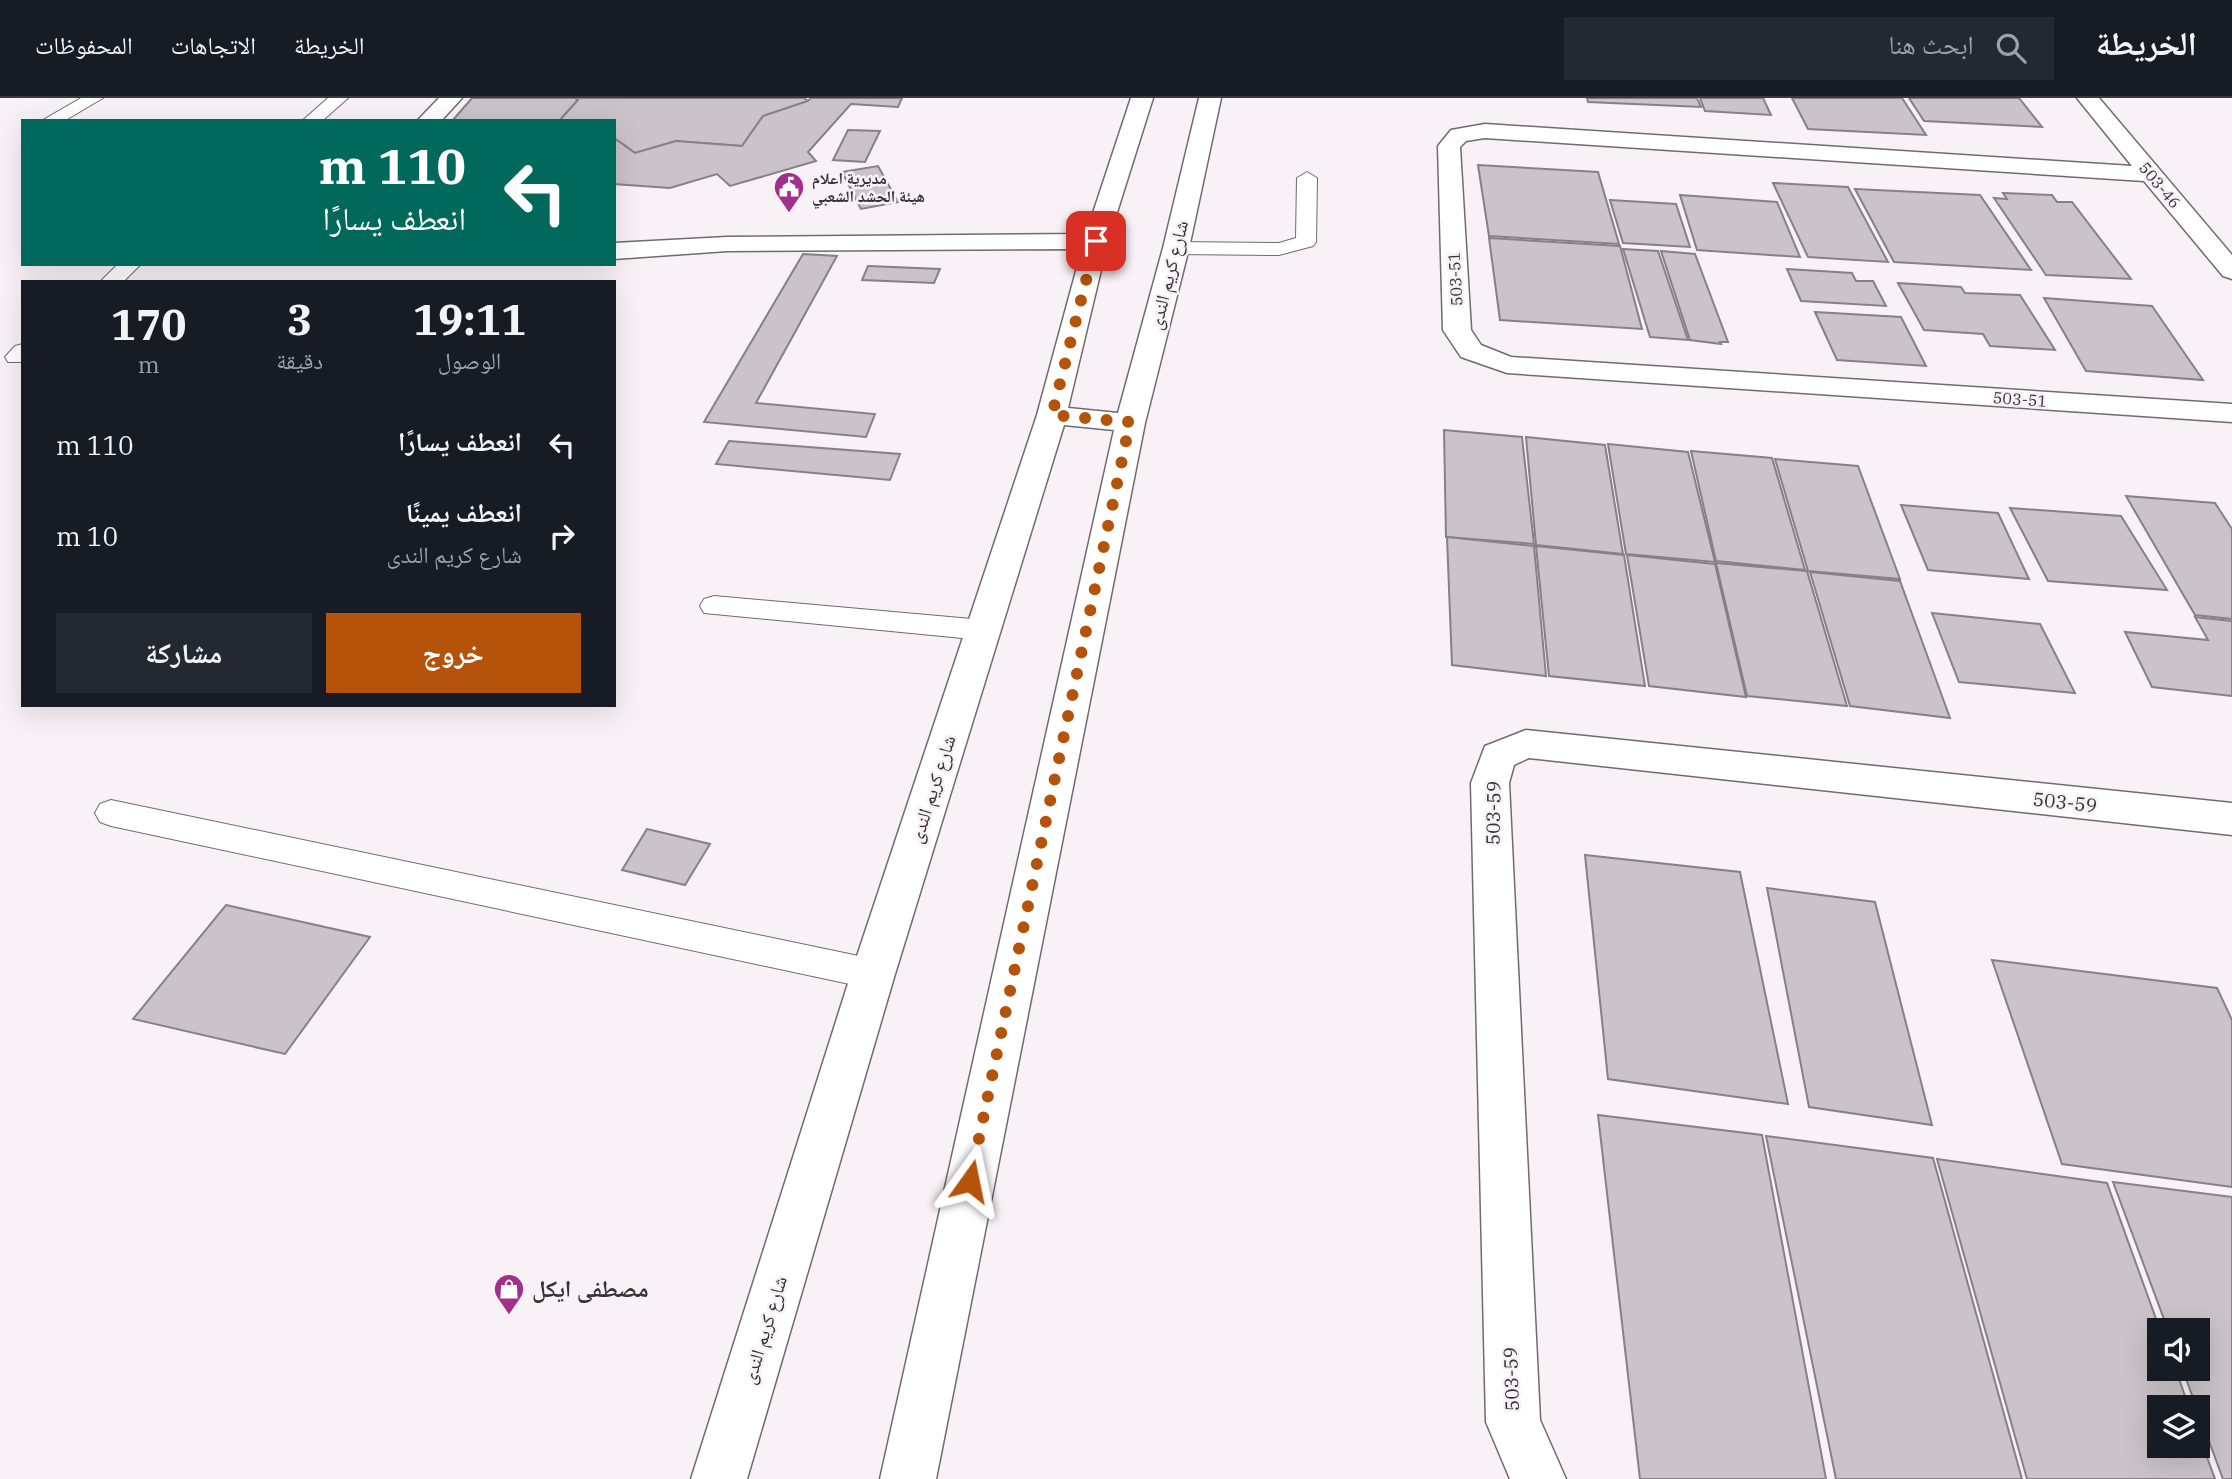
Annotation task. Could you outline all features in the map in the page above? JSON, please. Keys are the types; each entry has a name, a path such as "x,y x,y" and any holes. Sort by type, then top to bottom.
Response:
{"street":[{"path":"430,119 451,98"},
{"name":"شارع كريم الندى","path":"719,1479 873,974 1052,415 1096,241 1142,98"},
{"name":"شارع كريم الندى","path":"908,1479 1130,422 1176,248 1210,98"},
{"name":"503-46","path":"2088,98 2232,271"},
{"name":"503-51","path":"2151,174 1485,131 1459,135 1449,146 1457,330 1471,351 1507,365 2232,413"},
{"path":"616,251 727,244 1096,241"},
{"path":"1052,415 1130,422"},
{"name":"503-59","path":"1538,1479 1513,1422 1490,783 1499,755 1526,744 2232,819"}],"lane":[{"path":"54,119 94,98"},
{"path":"313,119 339,98"},
{"path":"1176,248 1279,249 1307,242 1307,178"},
{"path":"112,280 129,266"},
{"path":"714,606 983,630"},
{"path":"111,813 873,974"}],"building":[{"path":"472,98 578,100 561,119 454,119"},
{"path":"575,98 804,98 808,101 763,116 742,146 676,141 635,153 616,139 616,119 561,119 578,100"},
{"path":"811,98 902,98 898,107 851,104 808,152 816,161 730,186 717,174 670,188 616,184 616,139 635,153 676,141 742,146 763,116"},
{"path":"1587,98 1697,98 1701,107 1588,102"},
{"path":"1700,98 1763,98 1771,115 1705,111"},
{"path":"1792,98 1902,98 1926,135 1808,129"},
{"path":"1909,98 2019,98 2042,127 1924,121"},
{"path":"848,130 880,131 865,162 833,160"},
{"path":"1478,165 1598,172 1619,244 1489,236"},
{"path":"878,166 898,202 861,209 842,172"},
{"path":"1773,183 1848,187 1888,262 1808,257"},
{"path":"1855,189 1980,195 2031,270 1894,262"},
{"path":"2003,193 2052,195 2057,202 2072,202 2131,279 2046,275 1994,198 2007,199"},
{"path":"1680,195 1777,202 1800,257 1697,250"},
{"path":"1610,200 1676,204 1690,247 1623,243"},
{"path":"1489,238 1620,246 1642,329 1500,320"},
{"path":"1623,249 1658,251 1688,340 1650,337"},
{"path":"1661,251 1695,254 1728,342 1720,342 1721,344 1690,340"},
{"path":"803,254 837,256 756,403 875,414 866,437 704,422"},
{"path":"868,266 940,269 934,283 862,280"},
{"path":"1787,269 1852,273 1856,281 1873,281 1886,306 1801,301"},
{"path":"1898,283 1961,287 1965,293 2020,295 2055,350 1990,346 1983,334 1924,330"},
{"path":"2044,298 2152,306 2203,380 2086,371"},
{"path":"1815,312 1901,317 1926,366 1837,360"},
{"path":"1444,430 1522,437 1534,544 1446,537"},
{"path":"1526,437 1605,445 1623,554 1536,545"},
{"path":"729,441 900,454 890,480 716,464"},
{"path":"1608,444 1688,452 1715,562 1626,554"},
{"path":"1691,451 1772,458 1805,570 1716,561"},
{"path":"1775,459 1858,466 1900,579 1808,571"},
{"path":"2126,496 2215,503 2232,529 2232,619 2195,615"},
{"path":"1901,505 1998,513 2029,579 1928,570"},
{"path":"2010,508 2121,516 2167,590 2048,581"},
{"path":"1447,537 1534,546 1546,676 1452,665"},
{"path":"1536,546 1624,555 1645,686 1549,676"},
{"path":"1627,555 1715,564 1746,697 1649,686"},
{"path":"1716,563 1807,571 1847,706 1747,696"},
{"path":"1810,572 1900,581 1950,718 1850,706"},
{"path":"1932,613 2040,624 2075,693 1959,682"},
{"path":"2195,617 2232,621 2232,696 2152,687 2125,632 2208,640"},
{"path":"647,829 710,844 685,885 622,870"},
{"path":"1585,855 1740,872 1788,1104 1608,1079"},
{"path":"1767,888 1875,902 1932,1125 1809,1107"},
{"path":"226,905 370,937 285,1054 133,1019"},
{"path":"1992,960 2217,988 2232,1020 2232,1187 2062,1164"},
{"path":"1598,1115 1762,1135 1826,1479 1640,1479"},
{"path":"1766,1136 1933,1158 2022,1479 1836,1479"},
{"path":"1937,1159 2107,1183 2156,1318 2147,1318 2147,1381 2180,1381 2185,1395 2147,1395 2147,1458 2207,1458 2215,1479 2027,1479"},
{"path":"2113,1182 2232,1197 2232,1479 2223,1479 2210,1444 2210,1395 2192,1395 2187,1381 2210,1381 2210,1318 2164,1318"}],"place":[{"name":"مديرية اعلام هيئة الحشد الشعبي","path":"789,214"},
{"name":"مصطفى ايكل","path":"509,1316"}],"route":[{"path":"970,1181 1130,422 1052,415 1096,241"}]}
